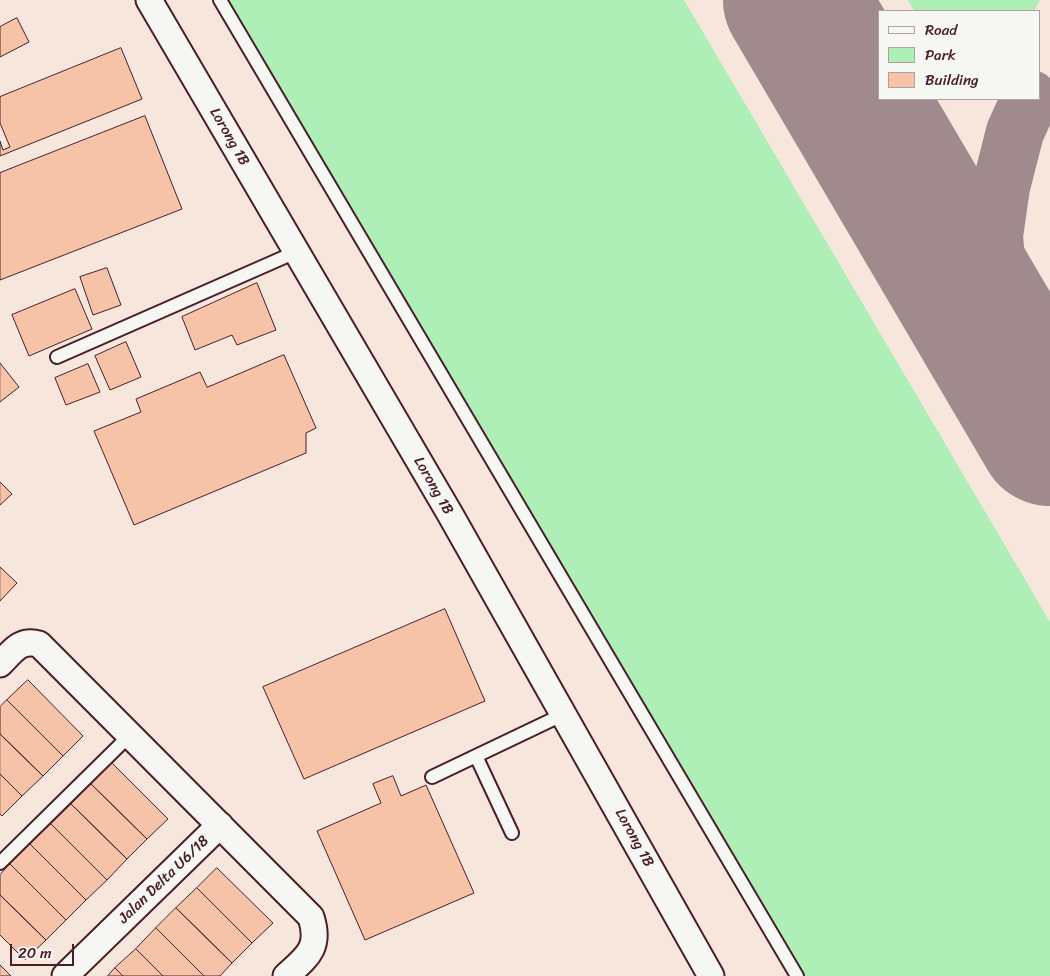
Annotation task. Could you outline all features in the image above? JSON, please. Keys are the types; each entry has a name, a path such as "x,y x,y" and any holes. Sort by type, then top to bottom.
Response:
{"street":[{"name":"Lorong 1B","path":"149,0 455,523 711,976"},
{"path":"0,664 20,644 30,641 39,644 311,918 316,931 310,954 286,976"},
{"name":"Jalan Delta U6/18","path":"65,976 220,826"}],"lane":[{"path":"220,0 797,976"},
{"path":"57,357 296,252"},
{"path":"432,777 564,714"},
{"path":"0,863 130,735"},
{"path":"476,756 512,833"}],"shaded area":[{"path":"0,0 1050,0 1050,976 0,976"}],"green space":[{"path":"224,0 684,0 1050,622 1050,976 793,976"},
{"path":"908,0 1040,0 1035,10 913,10"}],"building":[{"path":"17,18 29,42 0,57 0,27"},
{"path":"121,48 142,99 0,156 0,141 3,150 10,147 0,123 0,97"},
{"path":"145,116 182,209 0,280 0,173"},
{"path":"107,268 121,305 93,315 80,277"},
{"path":"257,283 276,330 237,345 232,335 195,350 182,317"},
{"path":"75,289 92,329 29,356 12,315"},
{"path":"126,342 141,377 110,390 95,356"},
{"path":"284,355 316,428 306,433 306,453 134,525 94,431 141,412 136,399 200,372 207,387"},
{"path":"0,363 19,387 0,402"},
{"path":"88,364 100,392 66,405 55,378"},
{"path":"0,482 12,494 0,505"},
{"path":"0,567 17,583 0,601"},
{"path":"445,609 485,701 304,779 263,687"},
{"path":"28,680 83,736 63,756 7,700"},
{"path":"7,700 63,756 43,776 0,734 0,707"},
{"path":"0,734 43,776 22,796 0,774"},
{"path":"112,763 168,819 147,839 91,784"},
{"path":"0,774 22,796 2,816 0,814"},
{"path":"393,776 401,796 426,785 474,893 365,940 317,831 381,803 373,784"},
{"path":"91,784 147,839 127,859 71,804"},
{"path":"71,804 127,859 107,880 51,824"},
{"path":"51,824 107,880 86,900 30,844"},
{"path":"30,844 86,900 66,920 10,864"},
{"path":"10,864 66,920 46,940 0,895 0,875"},
{"path":"217,868 273,923 252,943 197,888"},
{"path":"197,888 252,943 232,963 176,908"},
{"path":"0,895 46,940 25,960 0,935"},
{"path":"176,908 232,963 220,976 204,976 156,928"},
{"path":"156,928 204,976 163,976 136,949"},
{"path":"136,949 163,976 123,976 115,968"},
{"path":"0,965 11,976 0,976"},
{"path":"115,968 123,976 108,976"}],"taxiway":[{"path":"1012,369 998,283 994,236 1001,187 1015,132 1030,100"}],"runway":[{"path":"795,0 1050,434"}]}
